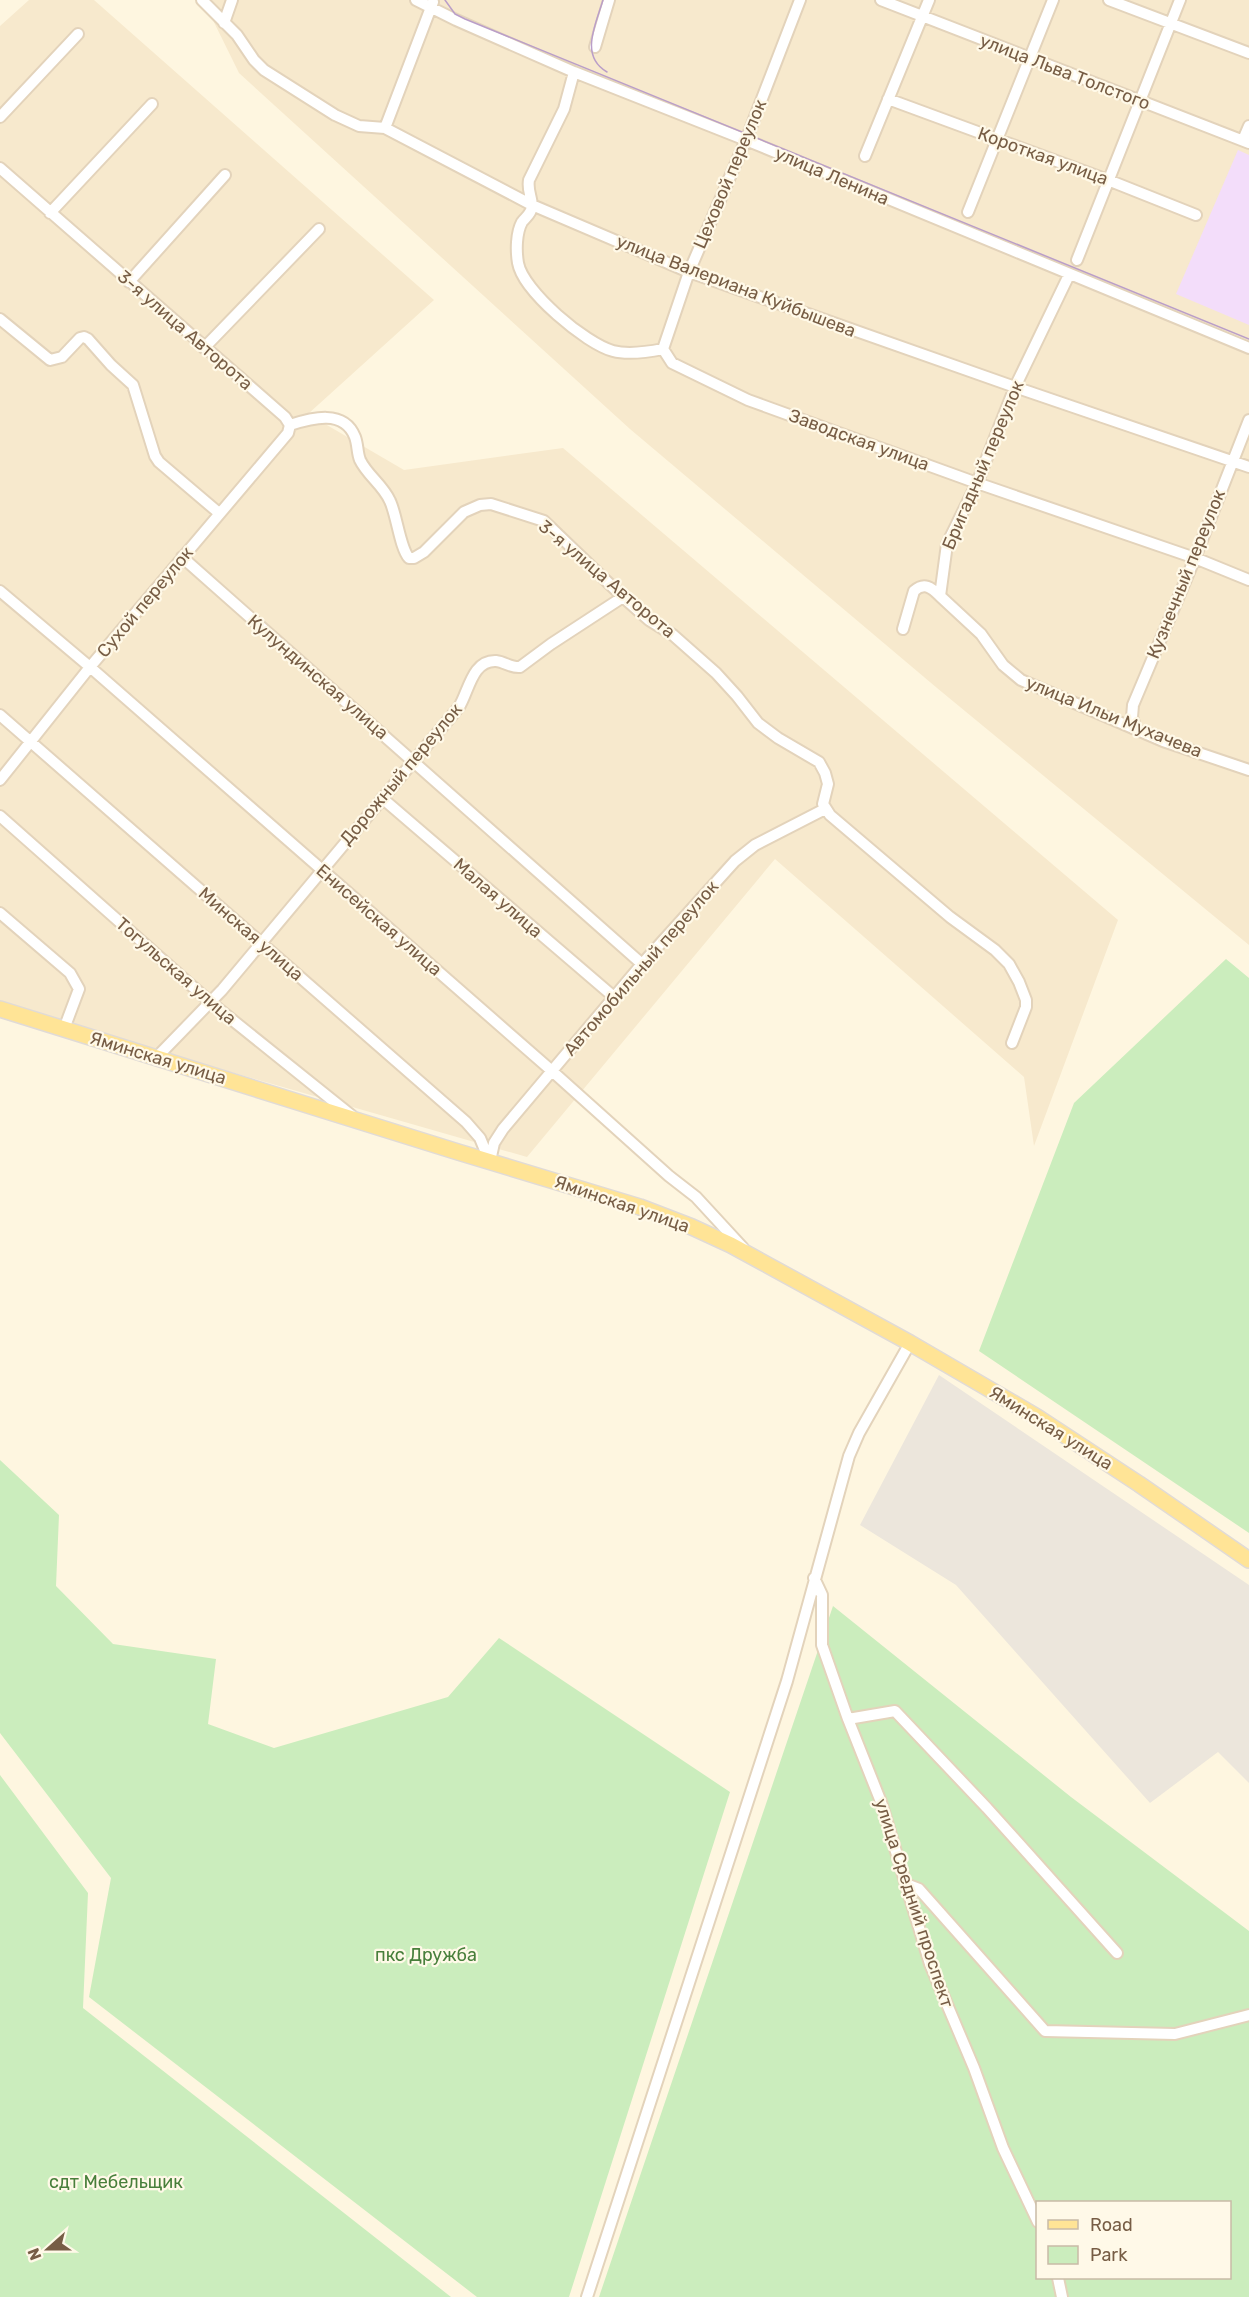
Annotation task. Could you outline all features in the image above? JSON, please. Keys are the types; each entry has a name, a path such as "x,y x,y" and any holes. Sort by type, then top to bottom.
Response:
{"main road":[{"name":"Яминская улица","path":"0,1009 640,1207 692,1227 910,1343 1046,1423 1249,1560"}],"street":[{"name":"улица Валериана Куйбышева","path":"202,0 237,36 264,70 335,115 359,126 385,128 532,205 689,272 1249,467"},
{"path":"224,23 232,0"},
{"name":"улица Ленина","path":"416,0 433,3 456,20 574,72 746,140 1249,348"},
{"path":"595,47 609,0"},
{"name":"Цеховой переулок","path":"663,349 689,272 746,140 800,0"},
{"name":"улица Льва Толстого","path":"881,0 1246,142"},
{"path":"865,156 929,0"},
{"path":"968,212 1053,0"},
{"path":"1109,0 1249,53"},
{"path":"1077,260 1180,0"},
{"path":"385,128 433,3"},
{"path":"0,117 78,34"},
{"path":"574,72 564,109 530,180 528,191 531,210 520,228 518,251 520,272 539,298 591,341 618,352 652,352 663,349"},
{"name":"Короткая улица","path":"888,99 1196,215"},
{"path":"50,213 152,104"},
{"path":"1246,142 1249,126"},
{"name":"3-я улица Авторота","path":"0,168 285,417 290,425 312,418 327,417 350,429 356,440 361,463 382,486 390,501 400,529 404,552 409,558 414,558 424,552 464,512 480,505 491,504 544,521 649,620 673,635 716,673 765,729 819,762 828,784 823,804 825,808"},
{"path":"129,282 225,175"},
{"path":"204,348 319,229"},
{"name":"Бригадный переулок","path":"940,596 947,544 977,483 1015,387 1069,275"},
{"path":"0,319 50,360 62,357 80,338 86,338 133,385 155,456 159,462 219,513"},
{"name":"Заводская улица","path":"663,349 672,363 729,392 977,483 1195,558 1249,580"},
{"name":"Кузнечный переулок","path":"1136,729 1132,717 1133,705 1195,558 1249,420"},
{"name":"Сухой переулок","path":"0,780 90,667 288,433 290,425"},
{"name":"Кулундинская улица","path":"182,557 642,964"},
{"path":"903,629 911,596 917,588 926,586 940,596"},
{"name":"Енисейская улица","path":"0,591 90,667 669,1176 696,1197 750,1256"},
{"name":"улица Ильи Мухачева","path":"940,596 981,634 1003,665 1016,676 1163,741 1249,770"},
{"name":"Дорожный переулок","path":"156,1058 210,1002 261,943 459,707 466,696 476,669 494,661 514,668 520,667 623,597"},
{"name":"Минская улица","path":"0,716 466,1122 480,1138 490,1162"},
{"name":"Малая улица","path":"382,798 614,997"},
{"path":"825,808 941,909 995,950 1009,964 1026,1000 1026,1007 1012,1043"},
{"name":"Автомобильный переулок","path":"490,1162 499,1135 691,907 747,850 825,808"},
{"name":"Тогульская улица","path":"0,816 210,1002 358,1121"},
{"path":"0,914 70,974 78,984 79,989 64,1029"},
{"path":"587,2297 787,1681 849,1456 859,1433 910,1343"},
{"name":"улица Средний проспект","path":"814,1578 822,1594 822,1645 881,1802 930,1964 974,2068 1003,2148 1036,2218"},
{"path":"848,1719 896,1711 1117,1953"},
{"path":"906,1884 920,1889 1045,2031 1175,2034 1249,2015"},
{"path":"1058,2279 1062,2297"}],"shaded area":[{"path":"29,0 94,0 434,300 308,414 404,470 563,448 1118,920 1034,1146 1024,1077 775,859 527,1157 0,1006 0,26"},
{"path":"203,0 1249,0 1249,945 937,688 630,429 239,73"},
{"path":"1238,150 1249,155 1249,325 1176,294"},
{"path":"939,1375 1249,1585 1249,1783 1218,1752 1150,1803 956,1585 860,1525"}],"green space":[{"path":"1226,959 1249,978 1249,1533 979,1351 1074,1103"},
{"name":"пкс Дружба","path":"0,1460 59,1515 56,1586 113,1644 216,1659 208,1724 274,1748 448,1697 499,1638 730,1792 569,2297 477,2297 89,1997 111,1878 0,1733"},
{"path":"833,1606 1071,1797 1249,1931 1249,2297 599,2297"},
{"name":"сдт Мебельщик","path":"0,1775 88,1893 83,2008 451,2297 0,2297"}],"tram line":[{"path":"445,0 455,14 465,19 1249,339"},
{"path":"603,0 594,29 592,49 599,65 607,72"}]}
